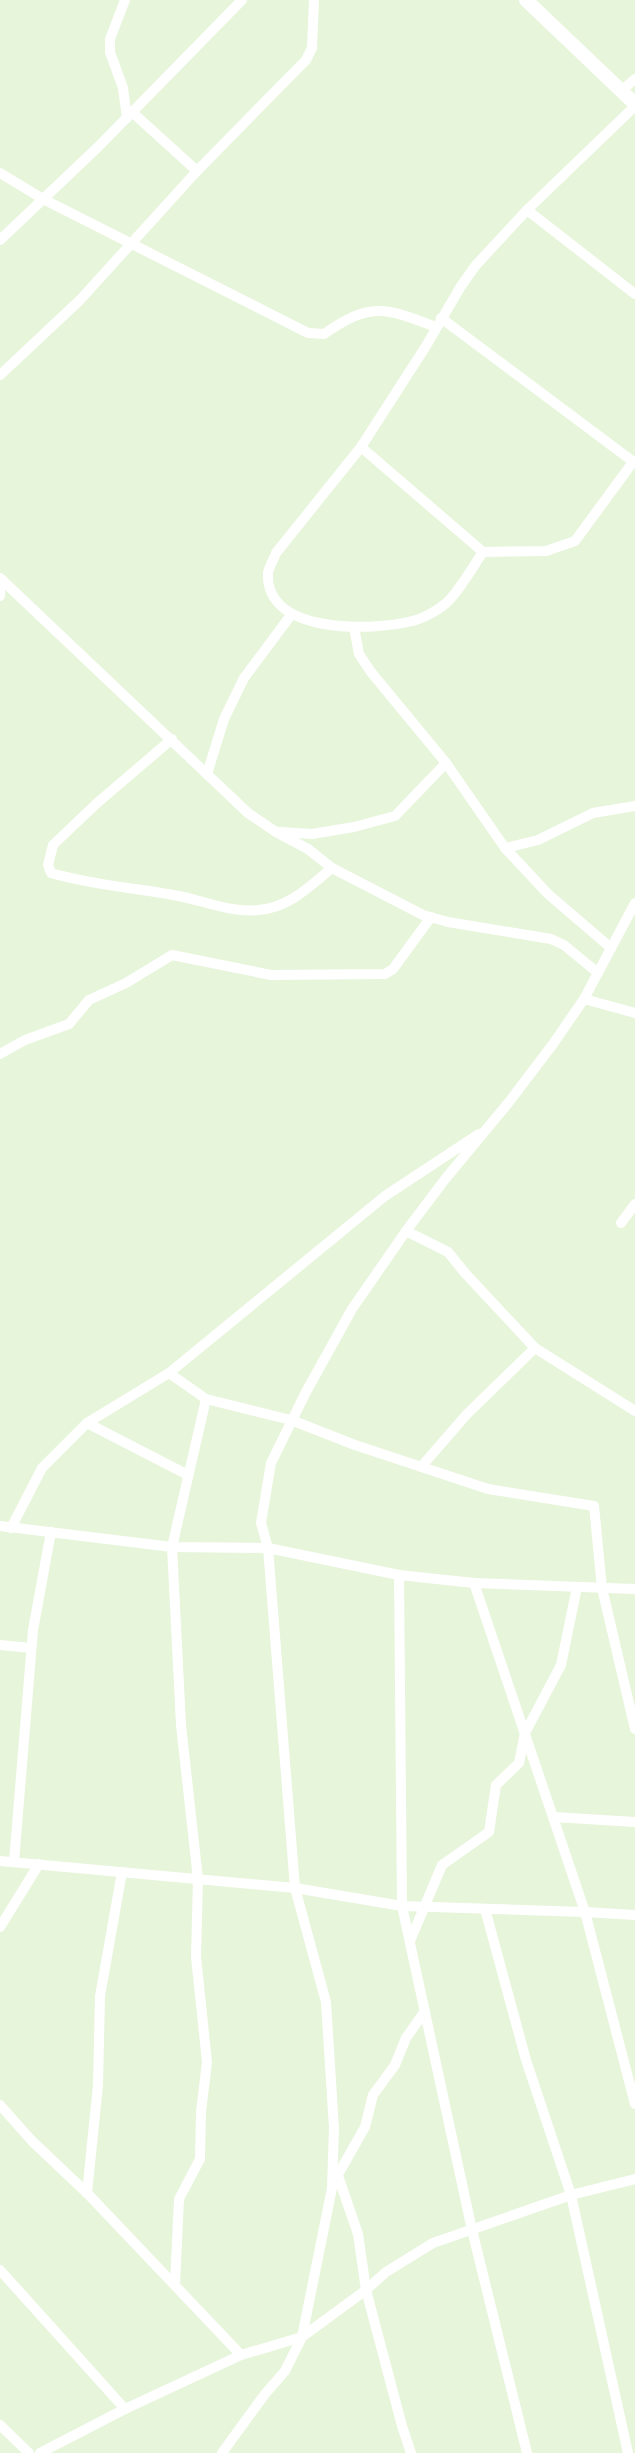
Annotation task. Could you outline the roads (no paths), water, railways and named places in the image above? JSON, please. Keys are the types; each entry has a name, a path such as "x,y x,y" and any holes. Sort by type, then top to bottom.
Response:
{"main road":[{"path":"526,0 635,105"}],"street":[{"path":"125,0 110,39 110,52 130,115 197,171"},
{"path":"0,240 130,115 242,0"},
{"path":"0,375 80,300 197,171 306,60 312,48 314,0"},
{"path":"621,91 635,79"},
{"path":"484,552 446,603 415,621 354,627 329,625 292,615 279,606 268,572 276,553 361,447 476,265 527,210 635,105"},
{"path":"0,173 43,199 308,333 324,334 363,312 380,309 438,323 634,463 575,541 546,551 484,552 361,447"},
{"path":"527,210 635,294"},
{"path":"0,578 0,596"},
{"path":"0,578 248,813 276,832 308,849 332,868 398,904 431,917 551,939 564,945 598,973"},
{"path":"207,774 224,719 244,678 292,615"},
{"path":"354,627 359,654 365,663 446,763 505,848 548,894 611,948"},
{"path":"172,739 53,845 48,865 51,873 74,880 258,910 290,902 332,868"},
{"path":"276,832 312,834 396,816 446,763"},
{"path":"505,848 538,840 593,813 635,806"},
{"path":"332,2188 334,2128 327,2002 295,1888 268,1548 261,1523 271,1463 352,1309 406,1231 553,1044 583,999 635,903"},
{"path":"0,1054 25,1040 69,1024 89,1000 126,983 172,955 271,975 385,974 393,969 431,917"},
{"path":"583,999 635,1013"},
{"path":"488,1127 385,1196 169,1373 87,1423 42,1468 5,1527 172,1547 268,1548 399,1575 474,1583 635,1589"},
{"path":"621,1223 635,1204"},
{"path":"406,1231 448,1252 535,1348 635,1411"},
{"path":"421,1467 467,1414 535,1348"},
{"path":"169,1373 206,1399 292,1420 355,1445 488,1489 594,1506 602,1588 635,1729"},
{"path":"174,2284 179,2199 200,2159 201,2112 207,2062 196,1957 198,1879 181,1725 172,1547 206,1399"},
{"path":"87,1423 188,1475"},
{"path":"14,1862 31,1648 51,1532"},
{"path":"399,1575 402,1906 472,2231 527,2453"},
{"path":"474,1583 585,1912 635,2104"},
{"path":"410,1941 442,1866 489,1832 496,1786 519,1763 525,1733 561,1665 577,1587"},
{"path":"0,1645 31,1648"},
{"path":"554,1817 635,1822"},
{"path":"0,1861 295,1888 402,1906 635,1915"},
{"path":"0,1927 39,1864"},
{"path":"87,2193 98,2085 100,1996 122,1872"},
{"path":"485,1909 526,2060 570,2195 628,2453"},
{"path":"222,2453 285,2371 302,2337 337,2173 365,2127 373,2095 380,2082 396,2065 406,2038 425,2011"},
{"path":"0,2105 240,2355"},
{"path":"337,2173 358,2234 366,2290 411,2453"},
{"path":"40,2453 125,2409 240,2355 302,2337 386,2272 433,2243 570,2195 635,2179"},
{"path":"0,2270 125,2409"},
{"path":"0,2425 29,2453"}]}
